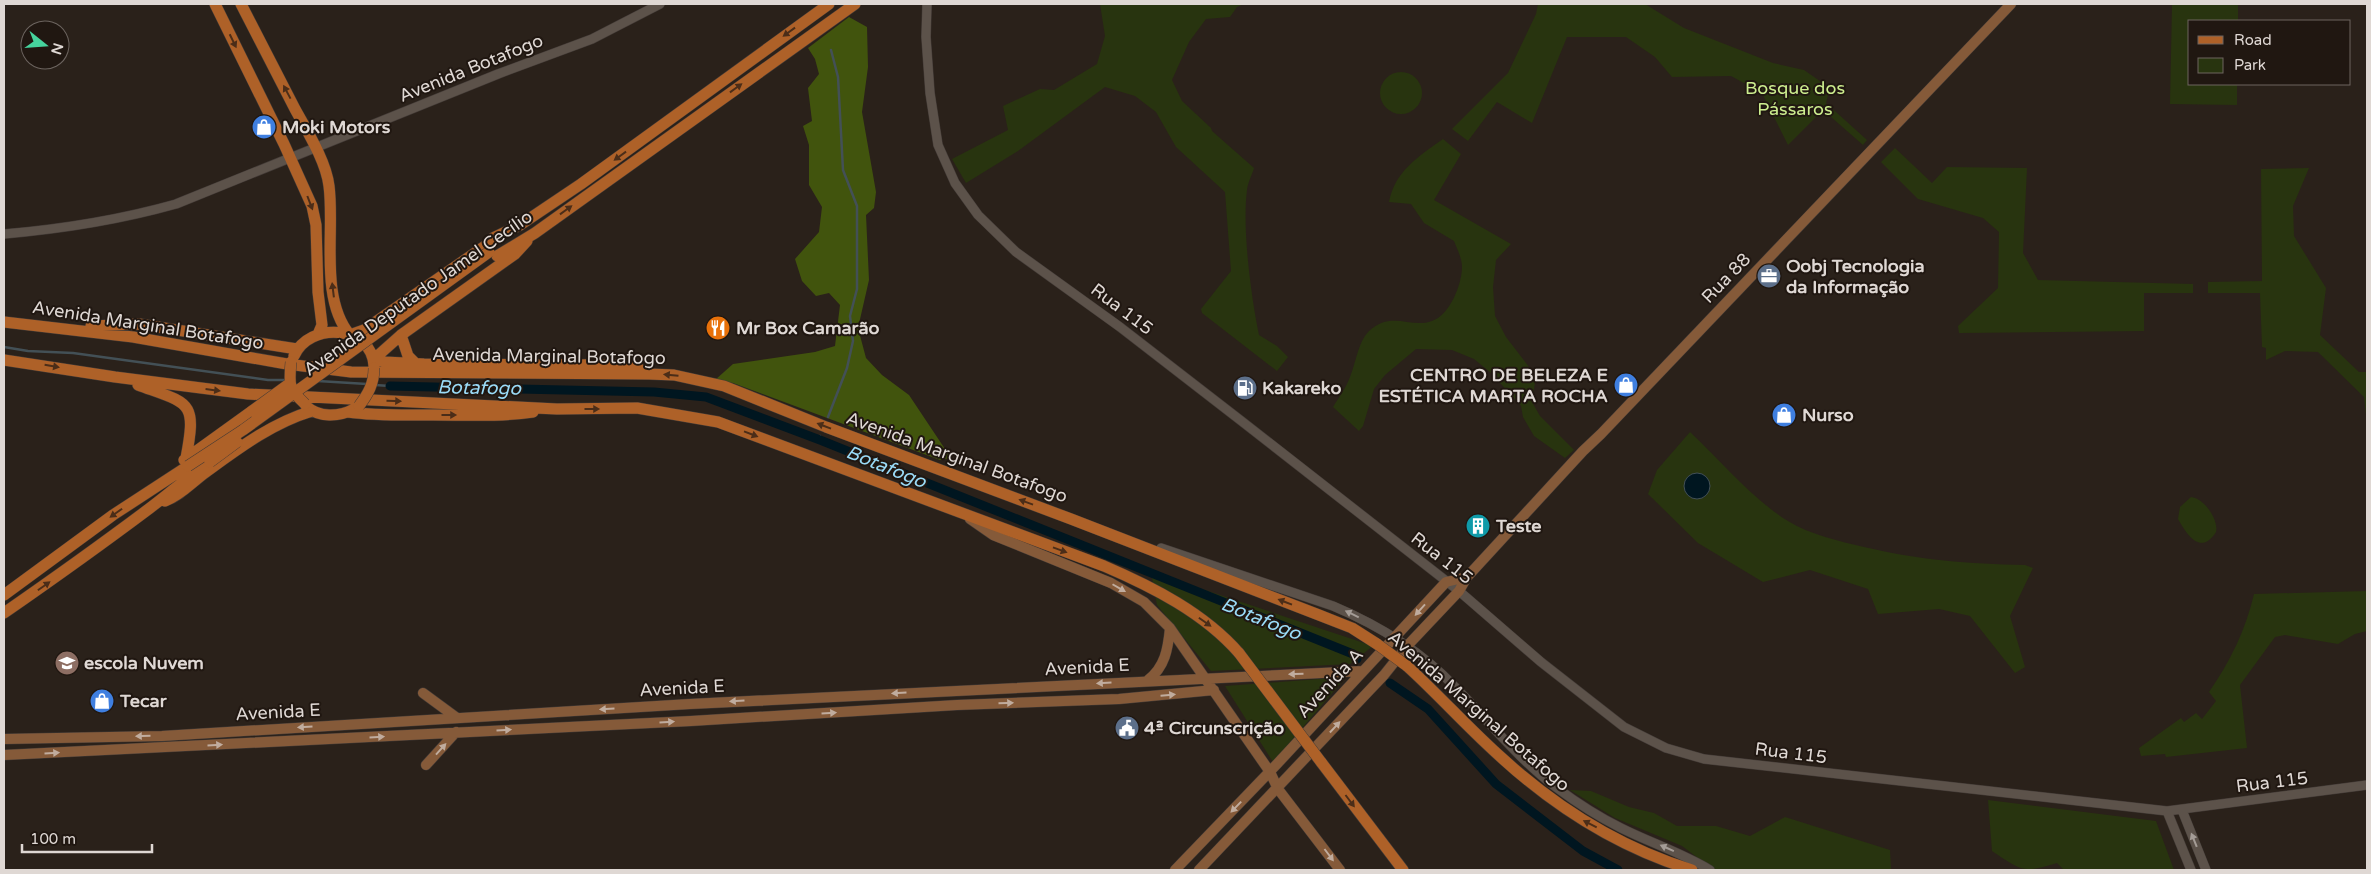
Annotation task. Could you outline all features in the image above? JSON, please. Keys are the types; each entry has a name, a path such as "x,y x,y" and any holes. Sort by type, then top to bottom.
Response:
{"main road":[{"path":"215,4 291,158 312,206 316,225 318,292 322,325 320,332"},
{"path":"241,4 316,148 329,185 333,288 336,309 350,334 367,345 374,363 374,378 369,392 359,406 348,412"},
{"name":"Avenida Deputado Jamel Cecílio","path":"350,334 364,330 485,246 493,238 520,225 581,184 829,4"},
{"name":"Avenida Deputado Jamel Cecílio","path":"4,595 187,462 243,430 493,254 535,232 855,4"},
{"name":"Rua 88","path":"1459,591 1467,577 1582,451 1601,434 2011,4"},
{"name":"Avenida Deputado Jamel Cecílio","path":"4,614 152,506 181,481 210,462 493,254 520,225"},
{"path":"374,363 402,335 515,254 535,232"},
{"name":"Avenida Marginal Botafogo","path":"4,322 133,337 287,364 351,372 649,374 674,375 724,386 826,427 1071,518 1352,628 1407,666 1443,698 1501,758 1577,818 1633,846 1692,870"},
{"path":"57,327 139,324 297,349"},
{"path":"350,334 334,331 320,332 306,340 297,349 291,362 289,384 292,392 309,408 330,415 348,412 366,415 514,415 557,409"},
{"path":"402,335 408,356 415,363"},
{"path":"4,360 115,378 248,394 557,409 637,408 718,422 1104,566 1142,582 1204,621 1225,637 1239,653 1403,870"},
{"path":"374,363 631,365 649,374"},
{"path":"115,378 176,399 187,408 192,416 187,462"},
{"path":"187,462 289,384"},
{"path":"152,506 175,497 205,473 276,424 309,408"},
{"path":"965,515 993,535 1111,583 1144,602 1170,628 1270,772 1278,788 1340,870"},
{"path":"1446,582 1467,577"},
{"name":"Avenida A","path":"1176,870 1270,772 1446,582"},
{"name":"Avenida A","path":"1199,870 1384,675 1408,645 1459,591"},
{"path":"1148,680 1156,674 1164,661 1170,628"},
{"name":"Avenida E","path":"4,739 162,736 1148,680 1362,671"},
{"name":"Avenida E","path":"4,756 691,721 957,705 1119,699 1214,690"},
{"path":"423,693 457,718"},
{"path":"426,765 456,732"}],"street":[{"name":"Avenida Botafogo","path":"4,234 50,230 129,217 176,204 592,39 660,4"},
{"name":"Rua 115","path":"927,4 926,37 931,103 938,145 955,183 978,215 1016,252 1120,327 1459,591 1541,662 1624,727 1666,748 1686,755 1801,771 2167,811 2367,786"},
{"name":"Avenida Marginal Botafogo","path":"1071,518 1333,606 1356,616 1408,645 1454,685 1540,774 1557,788 1622,828 1687,857 1710,870"},
{"path":"2182,810 2206,870"},
{"path":"2167,811 2191,870"}],"green space":[{"path":"1100,4 1244,4 1237,7 1230,17 1206,19 1189,42 1172,80 1182,101 1212,131 1254,168 1248,187 1246,206 1246,242 1250,282 1259,335 1277,346 1288,357 1277,371 1202,313 1201,309 1231,271 1225,192 1176,147 1156,112 1135,96 1105,87 1018,151 966,183 952,159 1008,130 1003,106 1040,89 1054,90 1097,64 1105,36"},
{"name":"Bosque dos Pássaros","path":"1538,4 1645,4 1684,28 1773,63 1804,70 1830,88 1826,103 1867,140 1863,145 1823,110 1788,145 1762,93 1731,76 1672,77 1655,57 1626,37 1567,37 1532,123 1497,102 1468,141 1452,129 1508,73 1536,14"},
{"path":"2172,4 2238,4 2238,20 2188,20 2188,85 2237,85 2237,105 2170,104"},
{"path":"849,17 867,27 868,67 862,112 876,192 874,208 866,215 869,280 858,328 866,358 882,375 909,395 951,458 940,460 733,383 715,380 733,364 815,352 835,346 840,305 829,293 816,296 802,281 795,259 819,232 822,207 809,185 809,145 803,126 812,121 808,88 819,74 815,59 808,48"},
{"path":"1397,72 1405,72 1416,78 1422,93 1416,108 1405,114 1397,114 1386,108 1380,97 1380,89 1386,78"},
{"path":"1443,139 1461,154 1434,200 1511,244 1496,260 1493,287 1495,316 1506,337 1536,376 1532,402 1540,416 1574,450 1565,458 1534,436 1523,417 1521,406 1491,373 1474,359 1452,350 1416,349 1385,375 1374,389 1363,426 1359,431 1333,407 1348,381 1360,347 1369,331 1385,322 1424,323 1432,321 1444,312 1454,298 1460,282 1462,264 1454,241 1424,223 1411,204 1389,202 1396,182 1402,173"},
{"path":"1895,148 1932,183 1947,167 2027,168 2023,253 2038,280 2193,284 2193,293 2144,293 2144,331 1959,333 1958,326 1998,288 1999,232 1983,218 1918,199 1881,162"},
{"path":"2309,168 2293,206 2294,236 2326,288 2320,335 2359,372 2367,372 2367,423 2364,397 2318,352 2285,351 2266,360 2266,348 2262,347 2260,293 2208,293 2208,282 2262,281 2261,169"},
{"path":"1690,432 1737,480 1762,502 1788,521 1806,530 1825,537 1905,555 1984,564 2025,565 2033,568 2010,616 2025,667 2015,673 1970,616 1939,609 1878,614 1868,589 1810,570 1763,582 1698,543 1648,494 1657,470"},
{"path":"2191,497 2201,501 2210,510 2215,522 2216,532 2205,542 2200,543 2190,536 2178,519 2180,507"},
{"path":"1151,572 1373,646 1350,664 1211,671 1157,605"},
{"path":"2367,591 2367,631 2355,634 2338,644 2285,635 2275,637 2240,685 2247,748 2166,757 2165,754 2141,756 2139,748 2181,718 2184,722 2196,713 2202,719 2216,701 2209,692 2224,669 2236,645 2247,620 2254,594"},
{"path":"1346,677 1273,762 1225,686"},
{"path":"1570,790 1591,791 1629,807 1654,813 1677,826 1716,826 1750,836 1785,817 1890,850 1891,870 1714,870 1682,846 1615,818"},
{"path":"1988,800 2156,821 2174,870 2064,870 2057,863 2029,869 2016,866 1992,851"}],"water":[{"path":"1697,473 1706,477 1710,486 1706,495 1697,499 1688,495 1684,486 1688,477"}],"waterway":[{"path":"828,417 847,368 853,341 850,316 857,289 857,206 843,170 838,77 831,50"},
{"path":"4,347 28,351 73,353 268,380 287,380"},
{"path":"318,381 367,384"},
{"path":"375,385 390,386"},
{"name":"Botafogo","path":"390,386 654,392 706,397 820,440 1353,654 1357,659"},
{"name":"Botafogo","path":"1390,683 1428,709 1496,784 1583,851 1618,870"}],"place":[{"name":"Moki Motors","path":"264,127"},
{"name":"Oobj Tecnologia da Informação","path":"1769,276"},
{"name":"Mr Box Camarão","path":"718,328"},
{"name":"CENTRO DE BELEZA E ESTÉTICA MARTA ROCHA","path":"1626,385"},
{"name":"Kakareko","path":"1245,388"},
{"name":"Nurso","path":"1784,415"},
{"name":"Teste","path":"1478,526"},
{"name":"escola Nuvem","path":"67,663"},
{"name":"Tecar","path":"102,701"},
{"name":"4ª Circunscrição","path":"1127,728"}]}
